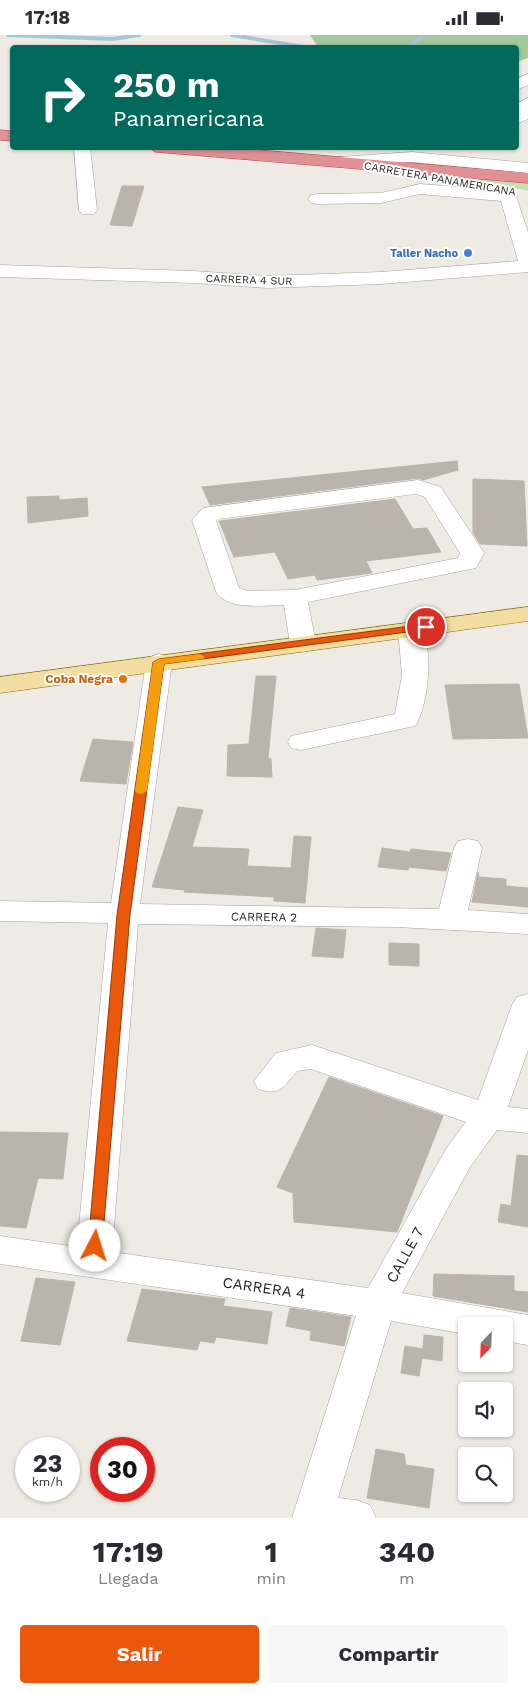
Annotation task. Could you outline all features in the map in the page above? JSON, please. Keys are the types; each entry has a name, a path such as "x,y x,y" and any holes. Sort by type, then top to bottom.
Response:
{"highway":[{"name":"CARRETERA PANAMERICANA","path":"191,150 528,178"},
{"name":"CARRETERA PANAMERICANA","path":"345,163 438,177 528,196"}],"main road":[{"path":"0,685 159,662 528,614"}],"street":[{"path":"519,118 524,115 521,108 528,103"},
{"path":"82,150 88,210"},
{"path":"496,150 500,165"},
{"path":"345,163 412,157 528,167"},
{"path":"317,199 381,198 420,189 508,193 528,265"},
{"name":"CARRERA 4 SUR","path":"0,271 194,277 267,283 381,278 528,265"},
{"path":"418,487 433,492 472,553 468,563 296,597 246,598 228,592 204,520 211,513 418,487"},
{"path":"296,597 303,644"},
{"path":"301,742 406,720 413,702 416,670 410,629"},
{"path":"93,1265 124,915 159,662"},
{"path":"452,919 468,848"},
{"name":"CARRERA 2","path":"0,911 124,915 452,919 528,925"},
{"name":"CALLE 7","path":"313,1515 378,1304 458,1158 488,1117 528,1006"},
{"path":"270,1081 287,1061 312,1057 488,1117 528,1121"},
{"name":"CARRERA 4","path":"0,1250 93,1265 378,1304 528,1330"},
{"path":"313,1515 356,1518"}],"green space":[{"path":"310,35 528,35 528,58 519,61 519,45 317,45"},
{"path":"448,173 528,180 528,191"}],"building":[{"path":"122,186 144,186 132,226 110,225"},
{"path":"457,461 458,470 423,480 418,478 210,505 202,487"},
{"path":"473,479 524,481 527,546 480,544 473,533"},
{"path":"59,496 59,500 87,498 88,516 28,523 27,497"},
{"path":"395,499 413,529 427,528 441,552 366,561 372,573 317,580 315,575 288,579 275,552 234,557 219,521"},
{"path":"256,676 276,676 268,758 271,759 272,777 227,776 228,745 249,744"},
{"path":"519,684 528,738 453,739 445,685"},
{"path":"93,739 133,742 126,784 80,781"},
{"path":"178,807 203,810 192,847 249,849 247,866 291,868 294,836 311,837 305,903 274,901 274,897 184,892 185,890 152,887"},
{"path":"382,848 410,852 411,849 451,853 446,871 408,867 408,870 378,867"},
{"path":"478,872 479,877 506,879 506,886 528,888 528,907 472,902"},
{"path":"316,928 346,930 343,958 312,956"},
{"path":"389,943 419,944 419,966 389,965"},
{"path":"329,1077 443,1116 397,1232 294,1222 293,1193 277,1187"},
{"path":"0,1132 68,1133 63,1179 38,1178 26,1228 0,1226"},
{"path":"517,1155 528,1156 528,1227 498,1222 501,1204 511,1206"},
{"path":"434,1274 514,1276 514,1291 528,1292 528,1312 433,1296"},
{"path":"36,1278 75,1282 60,1345 21,1341"},
{"path":"142,1289 225,1299 223,1306 272,1312 267,1344 216,1337 214,1343 200,1341 197,1350 127,1341"},
{"path":"290,1308 351,1317 344,1346 310,1340 311,1331 286,1326"},
{"path":"424,1335 443,1337 442,1361 422,1358 419,1376 401,1373 405,1346 423,1349"},
{"path":"376,1449 404,1454 406,1465 434,1469 429,1508 367,1498"}],"waterway":[{"path":"8,35 113,39 139,35"},
{"path":"232,35 292,45"},
{"path":"411,45 424,35"}],"slow traffic":[{"path":"141,791 159,662 200,657"}],"place":[{"name":"Taller Nacho","path":"468,253"},
{"name":"Coba Negra","path":"123,679"}],"route":[{"path":"95,1246 124,915 159,662 426,627"}]}
